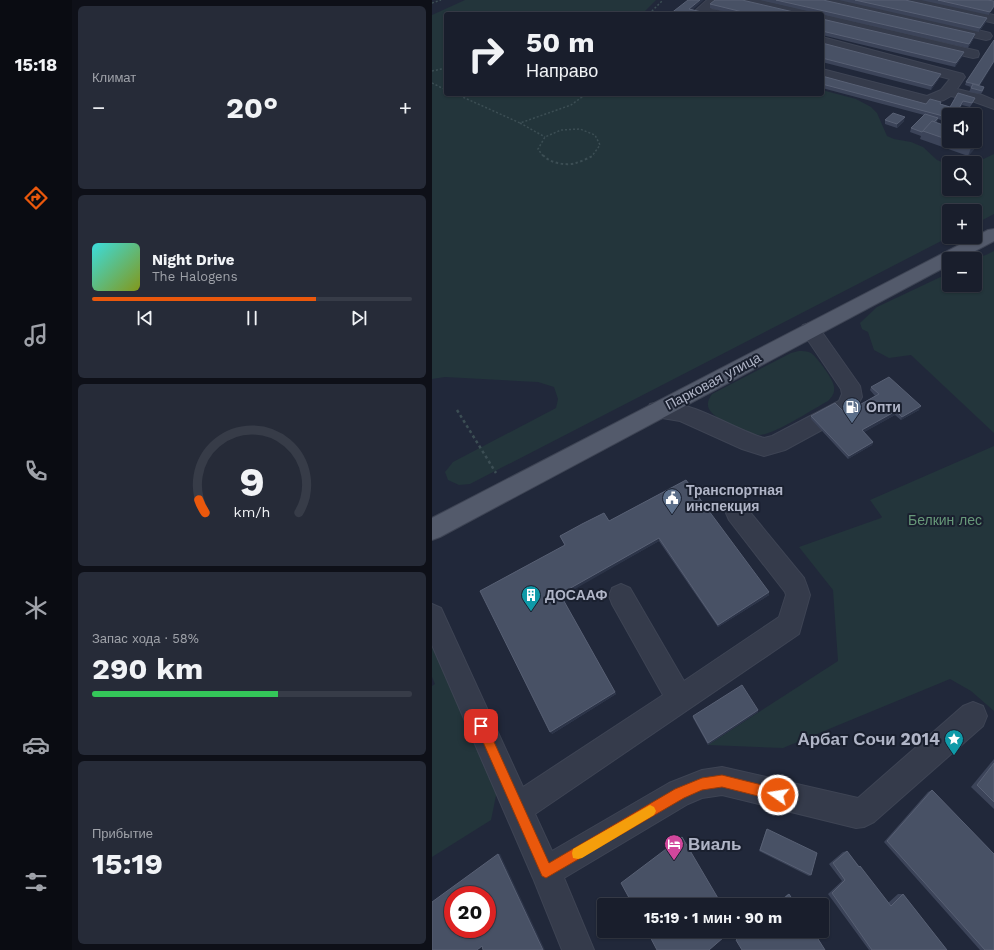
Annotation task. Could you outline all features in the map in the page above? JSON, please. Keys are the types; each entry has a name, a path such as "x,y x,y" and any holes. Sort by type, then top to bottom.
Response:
{"main road":[{"name":"Парковая улица","path":"432,530 657,410 994,234"}],"street":[{"path":"710,12 702,10 714,0"},
{"path":"746,0 797,12"},
{"path":"827,0 986,36"},
{"path":"908,0 994,19"},
{"path":"824,18 973,54"},
{"path":"824,74 927,100 943,96 949,91 994,24"},
{"path":"824,42 958,76"},
{"path":"949,91 992,101"},
{"path":"657,410 683,413 764,447 777,444 846,406 852,398 853,392 850,386 810,330"},
{"path":"518,808 790,624 798,595 795,586 737,513"},
{"path":"621,596 680,699"},
{"path":"432,616 546,872 578,950"},
{"path":"546,872 679,793 702,784 722,781 856,813 864,812 973,716"}],"path":[{"path":"432,3 441,0"},
{"path":"651,12 663,0"},
{"path":"432,71 444,68"},
{"path":"432,83 444,89"},
{"path":"461,96 520,122 545,137"},
{"path":"520,122 571,105 582,96"},
{"path":"580,129 595,135 600,144 594,155 576,163 565,164 546,159 538,149 545,137 560,130 580,129"},
{"path":"457,410 506,490"}],"green space":[{"path":"465,0 656,0 644,12 444,12 444,96 824,96 824,91 856,99 871,107 877,113 887,136 894,139 911,142 923,147 937,160 942,162 942,196 982,196 982,160 994,154 994,214 982,220 982,204 942,204 942,241 470,484 459,485 448,480 445,472 453,462 556,408 558,399 554,387 538,382 445,377 432,379 432,15"},
{"path":"994,251 994,433 911,355 889,358 874,350 868,332 862,329 860,323 877,307 942,276 942,292 982,292 982,256"},
{"path":"799,351 808,352 814,355 831,379 834,391 828,401 774,431 759,435 747,432 724,421 710,411 708,404 712,394 791,353"},
{"name":"Белкин лес","path":"994,446 994,711 971,691 950,679 783,748 708,745 838,661 833,590 799,547 881,518 882,517 870,500"},
{"path":"432,643 497,791 491,820 432,857 432,686 435,684 432,677"}],"building":[{"path":"688,0 700,0 689,9 702,12 673,12"},
{"path":"715,0 742,0 793,12 743,12 710,4"},
{"path":"776,0 823,0 975,34 969,44"},
{"path":"855,0 905,0 987,18 980,28"},
{"path":"938,0 987,0 994,1 994,6 990,12"},
{"path":"824,19 964,52 956,63 824,31"},
{"path":"994,40 994,61 979,85 966,82"},
{"path":"824,44 941,74 932,86 824,59"},
{"path":"824,77 926,104 930,99 941,102 940,104 950,107 958,93 975,98 972,103 963,101 959,108 942,108 942,116 824,85"},
{"path":"973,84 984,87 982,91 971,88"},
{"path":"893,113 905,117 897,124 885,120"},
{"path":"925,114 938,118 934,122 932,121 922,132 911,128"},
{"path":"932,121 942,125 942,138 923,131"},
{"path":"889,377 921,406 902,417 896,411 862,430 873,442 849,456 811,416 835,403 845,413 879,394 871,387"},
{"name":"ДОСААФ","path":"686,480 769,592 718,625 659,538 560,594 615,692 550,732 480,591 565,545 560,536 582,524 604,513 609,521"},
{"path":"742,685 758,710 708,743 693,716"},
{"path":"994,763 994,802 977,785"},
{"path":"932,790 994,854 994,950 985,950 887,841"},
{"path":"767,829 817,853 811,875 760,850"},
{"name":"Виаль","path":"682,837 718,898 629,898 621,883"},
{"path":"847,851 891,906 903,894 947,950 872,950 832,893 845,880 833,863"},
{"path":"498,854 543,950 483,950 482,946 477,950 432,950 432,902 444,893 444,938 496,938 496,886 454,886"},
{"path":"789,894 792,898 784,898"},
{"path":"651,938 723,938 709,950 657,950"},
{"path":"738,938 817,938 825,950 742,950 736,940"}],"slow traffic":[{"path":"578,853 650,811"}],"place":[{"name":"Опти","path":"852,424"},
{"name":"Транспортная инспекция","path":"672,515"},
{"name":"ДОСААФ","path":"531,612"},
{"name":"Арбат Сочи 2014","path":"954,756"},
{"name":"Виаль","path":"674,861"}],"route":[{"path":"481,726 546,872 679,793 702,784 722,781 778,795"}]}
